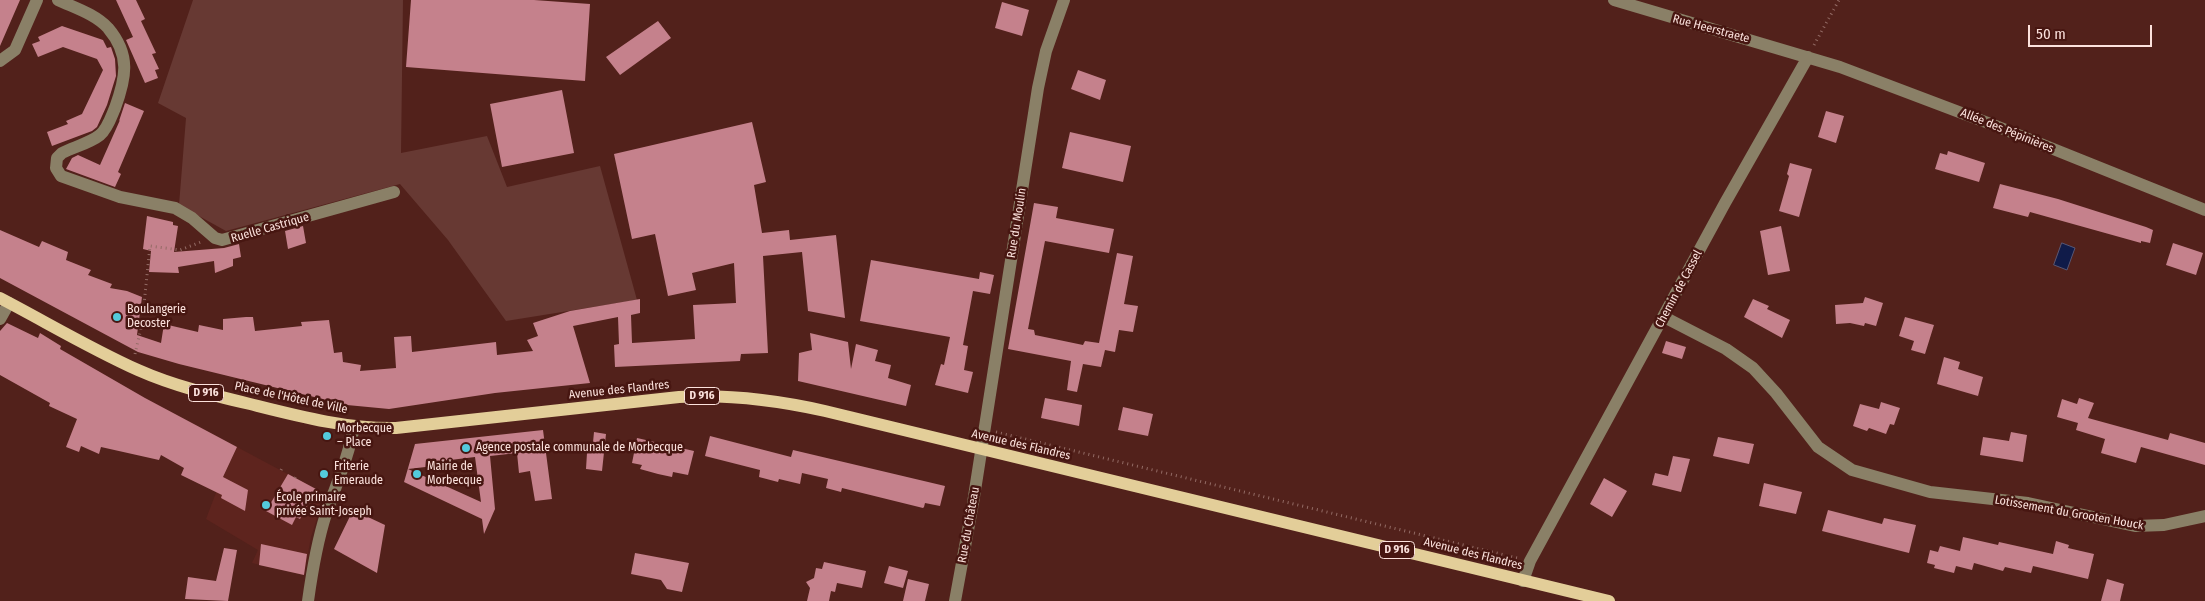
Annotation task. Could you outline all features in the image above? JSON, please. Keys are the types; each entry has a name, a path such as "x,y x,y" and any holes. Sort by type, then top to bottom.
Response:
{"main road":[{"name":"Place de l'Hôtel de Ville","path":"5,300 130,367 161,380 297,415 354,426 385,428 419,426"},
{"name":"Avenue des Flandres","path":"419,426 663,399 719,396 765,400 806,407 1609,601"}],"street":[{"path":"0,61 15,50 37,0"},
{"path":"58,0 90,14 108,29 121,51 125,73 124,85 106,128 98,136 62,153 56,161 56,171 61,176 120,197 175,208 192,218 212,236"},
{"name":"Rue du Moulin","path":"980,449 1038,88 1049,42 1064,0"},
{"name":"Rue Heerstraete","path":"1614,0 1808,57"},
{"name":"Allée des Pépinières","path":"1808,57 1996,126 2205,210"},
{"name":"Chemin de Cassel","path":"1523,581 1530,561 1725,204 1808,57"},
{"name":"Ruelle Castrique","path":"212,236 222,240 230,239 394,192"},
{"path":"0,319 5,300"},
{"name":"Lotissement du Grooten Houck","path":"1664,317 1726,350 1753,368 1776,393 1818,447 1840,464 1862,474 1930,492 2028,504 2135,526 2164,525 2205,516"},
{"path":"308,601 322,529 350,449 354,426"},
{"name":"Rue du Château","path":"955,601 980,449"}],"path":[{"path":"1808,57 1839,0"},
{"name":"Ruelle Castrique","path":"130,367 136,352 142,324 150,246 184,249 212,236"},
{"path":"984,429 1530,561"}],"shaded area":[{"path":"193,0 403,0 401,153 487,136 507,187 600,166 637,300 506,321 448,240 400,184 226,231 179,205 186,118 158,103"},
{"name":"École primaire privée Saint-Joseph","path":"237,447 325,494 311,537 304,575 252,563 258,550 206,519"}],"water":[{"path":"2062,243 2075,248 2067,270 2054,265"}],"building":[{"path":"0,0 20,0 0,46"},
{"path":"116,0 136,0 145,19 141,21 156,53 152,54 159,69 155,70 158,78 145,83 126,40 133,37"},
{"path":"411,0 534,0 590,4 585,81 406,67"},
{"path":"1002,2 1029,10 1022,36 995,28"},
{"path":"658,21 671,38 620,75 606,57"},
{"path":"62,26 103,40 107,48 111,47 115,59 116,76 107,105 97,127 92,131 52,146 47,132 68,124 66,121 82,114 103,70 97,59 63,47 38,57 32,44 40,41 38,37"},
{"path":"1078,70 1106,80 1100,100 1071,89"},
{"path":"562,90 574,153 502,167 490,104"},
{"path":"125,103 144,111 118,172 121,174 115,187 66,169 72,158 78,155 100,165 120,120"},
{"path":"1826,111 1844,116 1836,143 1818,137"},
{"path":"752,122 766,182 754,185 762,233 789,230 790,240 836,235 845,318 808,311 802,252 763,256 768,353 741,354 740,361 615,367 614,345 619,344 618,317 573,326 590,383 495,393 389,409 347,405 179,364 138,352 0,278 0,230 39,247 42,241 68,252 66,260 91,270 88,275 112,284 110,288 127,291 142,297 137,335 161,343 164,324 198,332 199,325 223,330 223,319 253,317 255,331 302,326 301,322 329,320 334,353 342,352 343,362 361,365 360,371 396,368 394,337 411,336 412,352 496,342 497,355 533,351 527,340 538,336 533,323 570,311 640,299 640,313 631,315 632,343 695,339 693,305 736,303 734,263 692,273 696,290 668,296 655,234 632,239 614,154"},
{"path":"1070,132 1131,146 1123,182 1062,168"},
{"path":"1948,151 1985,163 1979,182 1935,169 1940,153 1947,155"},
{"path":"1790,163 1812,169 1799,217 1779,211 1789,176 1787,174"},
{"path":"2000,184 2058,199 2146,227 2153,230 2150,243 2141,241 2141,243 2030,212 2028,217 1993,208"},
{"path":"1034,203 1058,207 1056,218 1114,229 1109,253 1045,241 1028,329 1034,330 1035,335 1083,345 1085,341 1099,343 1117,253 1133,256 1124,304 1138,306 1133,332 1119,330 1115,352 1105,350 1101,367 1083,364 1077,392 1067,390 1071,361 1008,349"},
{"path":"147,216 173,222 173,225 178,226 174,252 224,248 239,244 241,257 233,259 233,266 215,273 214,261 178,267 179,273 149,272 151,251 143,249"},
{"path":"303,226 306,243 288,249 285,231"},
{"path":"1781,226 1790,271 1768,275 1760,231"},
{"path":"2173,243 2203,253 2196,275 2166,265"},
{"path":"871,260 979,279 980,272 994,275 990,294 973,291 963,345 968,346 964,370 973,372 968,393 935,385 941,364 944,365 950,337 860,321"},
{"path":"1865,297 1883,303 1876,326 1865,323 1864,326 1850,323 1836,324 1835,305 1863,303"},
{"path":"1753,299 1769,306 1767,309 1790,320 1782,338 1744,317"},
{"path":"1905,317 1934,325 1925,354 1911,350 1914,341 1899,336"},
{"path":"7,323 38,338 40,333 61,346 60,349 145,398 237,447 223,477 248,490 245,511 221,498 222,495 181,475 184,468 161,455 159,460 101,447 99,454 81,446 79,452 66,447 77,419 49,406 50,403 0,375 0,331"},
{"path":"810,333 848,342 851,369 856,344 878,350 875,361 891,365 888,378 911,385 906,406 798,381 799,353 812,350"},
{"path":"1666,341 1686,347 1682,359 1662,353"},
{"path":"1944,357 1960,362 1958,369 1983,377 1978,396 1937,384"},
{"path":"1045,398 1082,405 1079,426 1041,418"},
{"path":"2079,398 2094,403 2088,418 2168,440 2170,433 2205,443 2205,465 2141,447 2136,463 2101,453 2105,439 2076,430 2078,423 2057,417 2062,399 2077,404"},
{"path":"1881,402 1900,408 1894,425 1890,424 1886,434 1869,428 1867,431 1853,426 1860,404 1879,409"},
{"path":"1123,407 1153,414 1148,436 1118,430"},
{"path":"543,430 552,499 535,501 530,471 519,473 517,453 490,456 495,509 484,534 482,519 404,482 415,444","holes":["475,457 481,502 408,469 443,465 442,461"]},
{"path":"594,432 606,434 602,471 586,469 587,453 592,453"},
{"path":"2011,432 2027,435 2023,462 1980,455 1983,437 2009,441"},
{"path":"710,436 791,457 793,450 945,486 940,506 925,503 923,508 842,488 841,492 826,488 828,479 802,473 800,484 779,479 778,482 759,477 760,470 705,456"},
{"path":"1718,437 1754,444 1749,464 1713,456"},
{"path":"637,438 694,451 688,475 673,472 672,477 640,469 642,465 632,463"},
{"path":"1673,456 1690,459 1681,492 1652,485 1655,473 1668,476"},
{"path":"288,474 316,489 300,519 296,517 292,525 266,511"},
{"path":"1604,478 1627,491 1612,517 1590,504"},
{"path":"1764,483 1802,492 1796,514 1759,506"},
{"path":"353,510 385,525 377,573 334,549"},
{"path":"1828,510 1882,524 1884,518 1916,525 1909,553 1822,531"},
{"path":"1963,537 1998,545 1999,542 2053,554 2056,541 2069,545 2068,548 2094,554 2088,579 2033,566 2031,573 2005,567 2003,571 1974,563 1972,570 1956,566 1954,573 1934,568 1935,565 1927,563 1930,550 1938,552 1940,546 1960,551"},
{"path":"261,544 307,554 304,575 259,565"},
{"path":"224,548 237,550 228,601 185,599 188,577 216,581"},
{"path":"635,553 689,563 682,592 667,589 661,580 631,574"},
{"path":"824,562 866,571 862,588 837,583 835,592 831,591 829,601 807,601 810,588 806,582 814,578 816,568 822,569"},
{"path":"889,566 908,571 903,588 884,583"},
{"path":"908,579 929,584 925,601 903,601"},
{"path":"2107,579 2124,584 2120,601 2101,601"}],"place":[{"name":"Boulangerie Decoster","path":"117,317"},
{"name":"Morbecque – Place","path":"327,436"},
{"name":"Agence postale communale de Morbecque","path":"466,448"},
{"name":"Friterie Emeraude","path":"324,474"},
{"name":"Mairie de Morbecque","path":"417,474"},
{"name":"École primaire privée Saint-Joseph","path":"266,505"}]}
